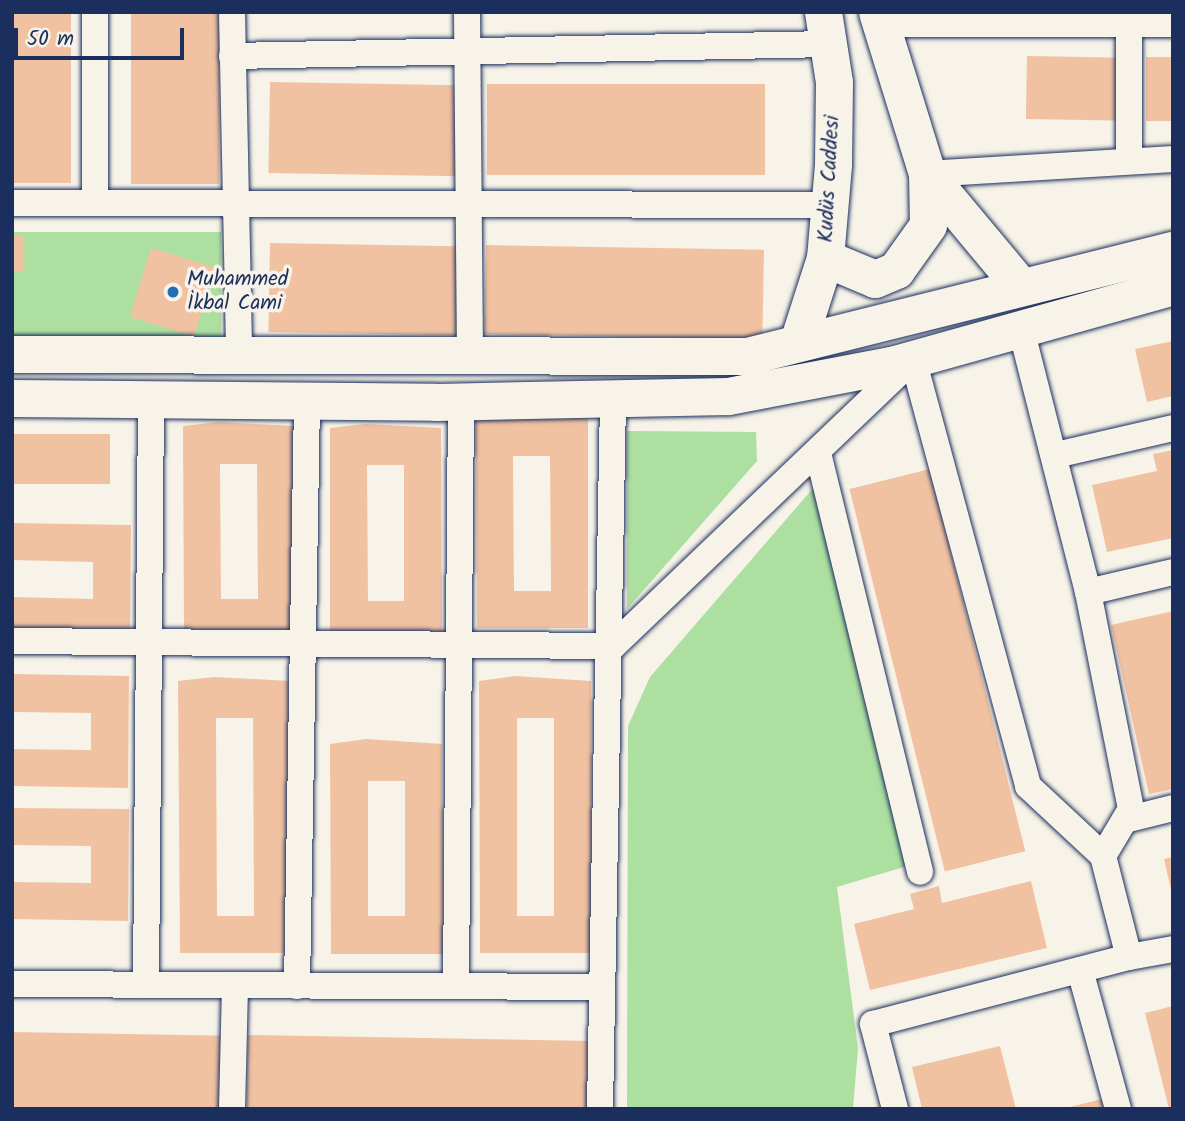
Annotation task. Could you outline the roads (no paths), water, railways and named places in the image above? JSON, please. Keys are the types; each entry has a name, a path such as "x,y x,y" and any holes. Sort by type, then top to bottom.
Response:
{"street":[{"path":"95,12 95,203"},
{"path":"232,12 239,354"},
{"path":"467,12 470,355"},
{"path":"825,258 875,279 897,270 928,225 927,174 879,18 1129,18 1173,24"},
{"path":"1129,18 1129,162"},
{"path":"232,56 467,56 826,28"},
{"name":"Kudüs Caddesi","path":"798,342 825,258 830,205 834,82 826,28"},
{"path":"927,174 1173,159"},
{"path":"927,174 1021,287"},
{"path":"12,203 830,205"},
{"path":"12,354 747,356 1173,250"},
{"path":"12,398 461,402 728,396 913,359 1173,286"},
{"path":"1021,329 1056,456 1088,592 1131,809 1102,856"},
{"path":"12,641 613,646 818,453 913,359"},
{"path":"913,359 1028,786 1102,856 1129,957"},
{"path":"600,1109 600,987 613,646 613,398"},
{"path":"146,985 151,400"},
{"path":"297,986 307,401"},
{"path":"456,986 461,402"},
{"path":"1056,456 1173,428"},
{"path":"818,453 920,872"},
{"path":"1088,592 1173,572"},
{"path":"1125,820 1173,808"},
{"path":"895,1109 873,1024 1129,957 1173,949"},
{"path":"1080,970 1118,1109"},
{"path":"12,984 600,987"},
{"path":"232,1109 235,985"}],"place":[{"name":"Muhammed İkbal Cami","path":"173,292"}]}
